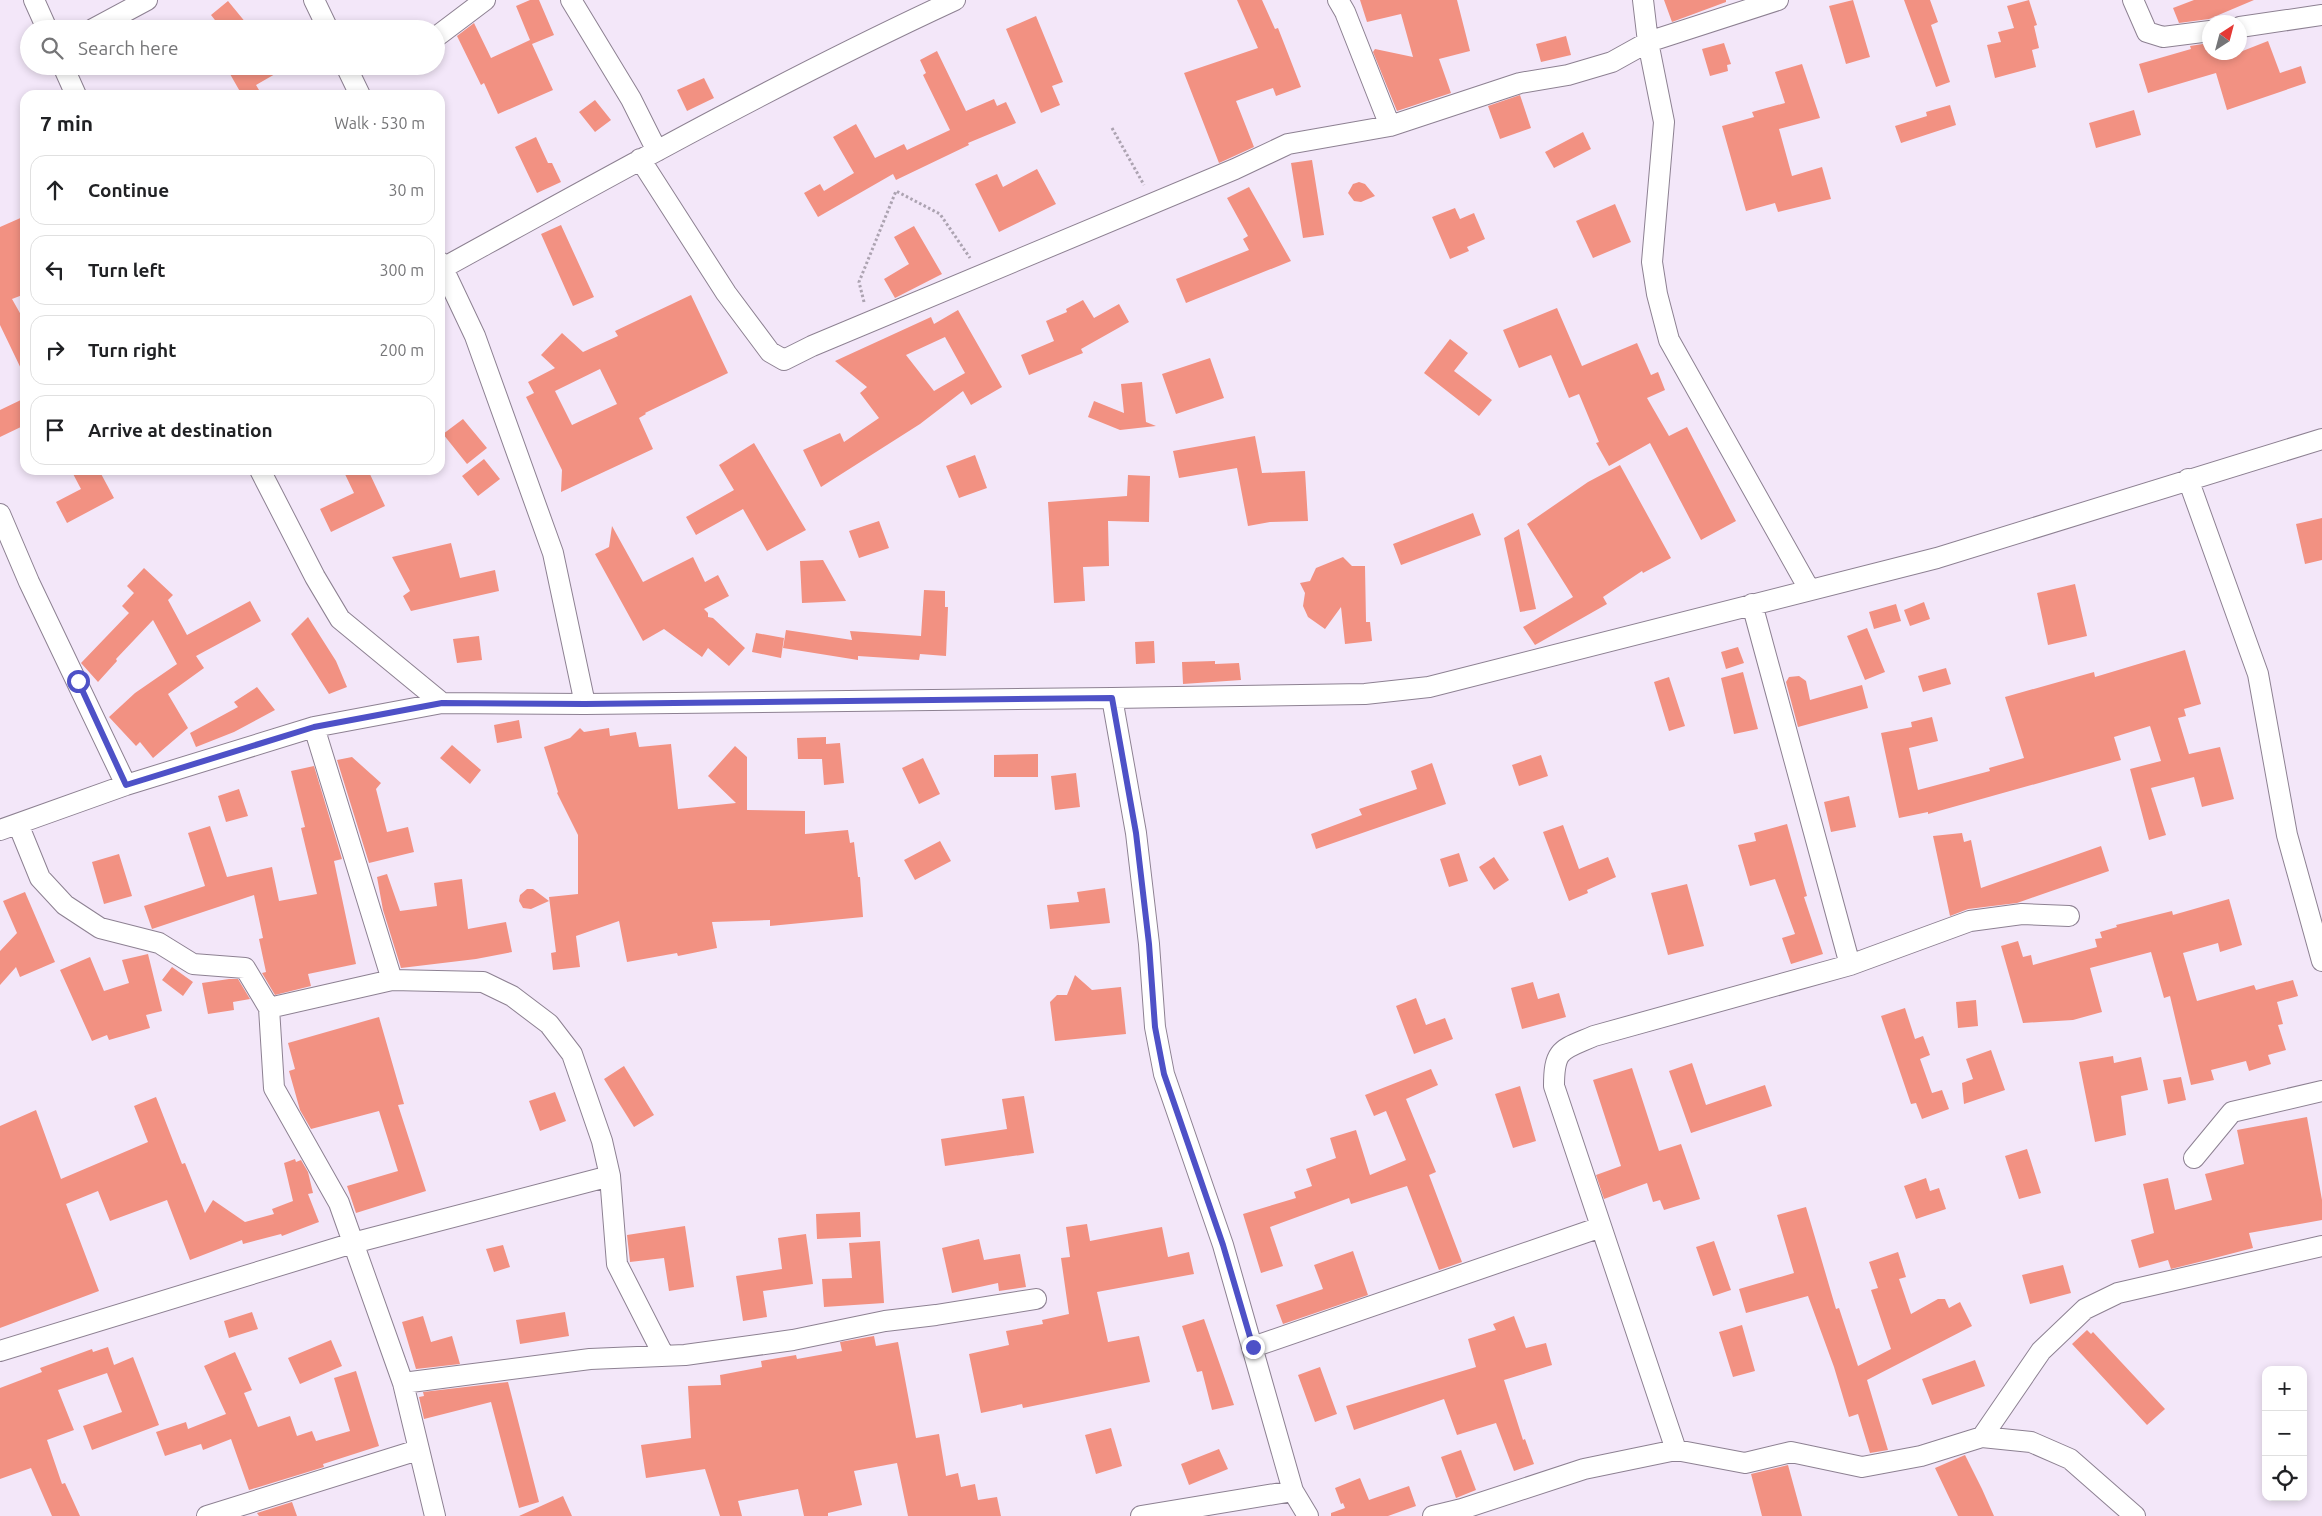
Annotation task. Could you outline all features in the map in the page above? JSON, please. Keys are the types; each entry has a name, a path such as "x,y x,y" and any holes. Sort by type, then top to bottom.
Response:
{"street":[{"path":"34,0 43,20"},
{"path":"110,20 147,0"},
{"path":"314,0 324,20"},
{"path":"445,30 485,0"},
{"path":"570,0 631,98 648,155 726,293 770,352 784,360 868,322 1235,169 1288,144 1390,126 1520,83 1568,75 1612,62 1648,42 1778,0"},
{"path":"445,263 860,44 955,0"},
{"path":"1338,0 1345,12 1390,126"},
{"path":"1643,0 1648,42 1664,122 1652,262 1657,294 1669,340 1809,589"},
{"path":"2133,0 2146,32 2163,37 2202,32"},
{"path":"2247,25 2322,15"},
{"path":"67,75 74,90"},
{"path":"350,75 358,90"},
{"path":"445,273 475,336 553,553 585,704"},
{"path":"435,1516 403,1383 339,1203 274,1088 269,1008 245,968 193,964 159,943 100,928 65,905 40,878 9,827 126,785 314,727 442,703 585,704 1365,694 1428,687 1937,558 2322,439"},
{"path":"263,475 315,578 340,619 442,703"},
{"path":"2188,479 2258,674 2287,836 2322,961"},
{"path":"0,514 29,582 126,785"},
{"path":"1752,604 1850,965"},
{"path":"1112,698 1136,833 1149,944 1155,1027 1164,1074 1223,1245 1293,1491 1308,1516"},
{"path":"314,727 392,980"},
{"path":"1676,1450 1554,1086 1554,1064 1562,1050 1594,1036 1850,965 1970,921 2022,914 2070,916"},
{"path":"269,1008 392,980 483,982 512,996 550,1024 572,1054 602,1141 610,1176 617,1264 664,1356"},
{"path":"2194,1158 2232,1112 2322,1091"},
{"path":"0,1351 354,1243 610,1176"},
{"path":"1253,1347 1601,1228"},
{"path":"1982,1437 2041,1351 2085,1309 2118,1293 2322,1246"},
{"path":"403,1383 590,1359 664,1356 793,1340 885,1321 1036,1299"},
{"path":"1432,1516 1462,1509 1584,1469 1676,1450 1745,1463 1791,1452 1862,1467 1921,1456 1982,1437 2031,1442 2070,1459 2135,1516"},
{"path":"207,1516 418,1450"},
{"path":"1141,1516 1293,1491"}],"path":[{"path":"1112,128 1155,203"},
{"path":"868,322 859,282 896,192 940,214 981,275"}],"building":[{"path":"530,0 539,0 554,35 532,44 553,90 498,114 484,83 481,85 457,36 474,23 491,58 530,40 516,6"},
{"path":"1237,0 1262,0 1275,29 1278,28 1301,87 1276,96 1273,88 1236,101 1254,147 1219,163 1184,73 1258,48"},
{"path":"1360,0 1457,0 1470,51 1439,59 1451,93 1397,111 1373,52 1375,49 1413,57 1401,14 1367,22"},
{"path":"1664,0 1726,0 1726,2 1672,22"},
{"path":"1853,0 1870,57 1846,64 1829,6"},
{"path":"1904,0 1930,0 1938,22 1931,25 1950,82 1936,87"},
{"path":"2029,0 2037,25 2034,26 2039,48 2032,50 2036,67 1995,78 1987,45 2001,42 1998,32 2014,28 2007,6"},
{"path":"2194,0 2254,0 2218,15 2202,15 2202,20 2179,23 2173,8"},
{"path":"228,1 244,20 215,20 211,15"},
{"path":"1036,16 1063,82 1052,86 1060,105 1041,113 1006,29"},
{"path":"1566,36 1571,55 1541,62 1536,44"},
{"path":"2268,41 2280,73 2301,66 2306,83 2227,110 2216,73 2148,93 2139,64 2191,49 2190,46 2202,44 2202,60 2247,60 2247,49"},
{"path":"1724,43 1731,64 1727,65 1728,71 1710,76 1702,49"},
{"path":"937,51 966,111 994,99 997,106 1006,102 1016,123 968,143 969,145 896,180 893,174 818,217 804,193 820,184 824,191 854,173 833,137 856,124 875,158 904,144 907,150 950,130 923,75 926,73 920,60"},
{"path":"1802,64 1820,118 1779,129 1792,176 1822,167 1831,199 1778,212 1775,203 1746,211 1722,126 1754,117 1752,112 1785,103 1775,72"},
{"path":"231,75 273,75 256,85 259,90 239,90"},
{"path":"704,78 714,98 687,111 677,90"},
{"path":"1520,95 1531,128 1500,139 1488,106"},
{"path":"595,100 611,120 595,132 579,112"},
{"path":"1950,105 1956,125 1901,143 1895,126 1927,116 1926,112"},
{"path":"2134,110 2141,135 2096,148 2089,123"},
{"path":"1583,132 1591,149 1554,168 1545,152"},
{"path":"536,137 548,163 552,163 561,182 537,193 515,147"},
{"path":"1312,160 1324,235 1303,238 1291,163"},
{"path":"1037,169 1056,204 999,232 975,184 997,174 1003,187"},
{"path":"1359,182 1365,184 1375,196 1361,202 1354,201 1348,193 1353,184"},
{"path":"1249,187 1291,261 1186,303 1176,279 1249,250 1243,239 1248,236 1227,198"},
{"path":"1615,204 1631,242 1593,258 1576,221"},
{"path":"1455,208 1460,219 1474,213 1485,239 1467,247 1469,251 1450,259 1432,217"},
{"path":"20,218 20,296 12,299 20,313 20,367 0,325 0,227"},
{"path":"561,225 594,297 573,306 541,234"},
{"path":"914,226 942,274 895,298 884,279 909,264 894,237"},
{"path":"691,295 728,373 645,413 639,418 653,449 561,492 562,470 526,397 534,393 528,382 555,368 541,355 562,333 583,352 618,336 615,331","holes":["600,369 617,404 572,425 555,391"]},
{"path":"1083,300 1094,318 1119,304 1129,322 1081,349 1083,353 1029,375 1021,355 1054,341 1046,321 1067,312 1066,309"},
{"path":"1557,308 1582,366 1637,343 1651,375 1658,372 1665,390 1647,398 1669,436 1687,427 1736,521 1701,540 1650,443 1609,466 1596,443 1599,442 1579,394 1569,398 1551,355 1519,368 1503,330"},
{"path":"958,310 1002,387 971,405 963,391 920,424 821,487 803,450 840,433 844,442 879,418 860,393 867,387 835,361 931,317 934,324","holes":["945,337 965,373 934,391 906,355"]},
{"path":"1450,339 1468,353 1454,371 1492,400 1479,416 1424,373"},
{"path":"1210,358 1224,398 1176,414 1162,374"},
{"path":"1142,382 1146,422 1156,426 1120,430 1088,417 1094,401 1124,413 1121,384"},
{"path":"20,400 20,427 0,437 0,410"},
{"path":"463,419 487,448 467,464 445,436 445,432"},
{"path":"1255,436 1262,473 1305,471 1308,521 1270,522 1248,526 1237,468 1179,478 1173,451"},
{"path":"754,443 806,530 767,551 743,509 696,535 686,517 734,490 719,465"},
{"path":"975,455 987,488 959,498 946,466"},
{"path":"484,459 500,479 478,496 462,476"},
{"path":"1620,465 1671,558 1643,573 1642,571 1603,597 1607,604 1535,645 1523,627 1573,597 1527,524 1588,482"},
{"path":"74,475 102,475 114,498 67,523 56,502 81,489"},
{"path":"345,475 370,475 385,506 331,532 320,509 354,493"},
{"path":"1128,475 1150,476 1149,522 1108,521 1109,566 1083,567 1085,601 1054,603 1048,502 1127,496"},
{"path":"1473,513 1481,535 1401,565 1393,544"},
{"path":"2322,518 2322,560 2305,564 2296,524"},
{"path":"879,521 889,548 859,558 849,531"},
{"path":"612,526 643,582 693,557 705,582 718,575 729,596 704,609 708,613 708,617 713,618 745,648 729,666 708,648 702,657 664,629 643,641 595,554 609,547"},
{"path":"1519,529 1536,609 1520,612 1504,538"},
{"path":"451,543 460,578 495,570 499,591 411,611 403,596 410,591 392,557"},
{"path":"1343,557 1352,566 1365,566 1366,622 1370,622 1372,641 1345,644 1341,607 1325,629 1308,617 1303,606 1305,593 1300,583 1310,581 1316,568"},
{"path":"823,560 846,601 802,603 800,561"},
{"path":"144,568 173,595 168,600 187,635 250,601 261,621 196,656 204,668 168,694 188,728 153,758 140,742 136,746 109,717 135,693 177,664 153,620 116,659 117,661 98,682 81,663 129,613 122,606 134,593 127,586"},
{"path":"2075,584 2087,636 2048,645 2037,593"},
{"path":"924,590 945,591 945,607 948,607 946,656 920,654 919,660 858,656 858,660 783,648 786,630 852,640 850,631 921,636"},
{"path":"1924,602 1930,619 1910,626 1904,610"},
{"path":"1896,604 1901,621 1874,629 1869,612"},
{"path":"308,617 336,661 347,687 329,694 291,634"},
{"path":"1867,628 1885,672 1865,680 1847,636"},
{"path":"756,633 784,638 781,658 752,652"},
{"path":"479,636 482,660 457,663 453,639"},
{"path":"1154,641 1155,663 1136,664 1135,642"},
{"path":"1738,647 1744,663 1726,669 1721,652"},
{"path":"2185,650 2201,704 2184,709 2186,716 2178,718 2189,754 2220,747 2234,799 2202,807 2194,777 2151,788 2166,835 2149,840 2130,769 2161,761 2150,726 2114,737 2121,760 1928,814 1928,812 1899,818 1881,733 1912,727 1911,722 1932,717 1938,741 1909,748 1918,790 1990,771 1989,768 2024,758 2005,697 2094,672 2095,677"},
{"path":"1215,661 1215,664 1239,663 1241,680 1183,684 1182,662"},
{"path":"1946,668 1951,684 1923,692 1918,676"},
{"path":"1743,672 1758,729 1734,734 1721,678"},
{"path":"1799,676 1806,681 1810,700 1862,685 1868,708 1798,727 1786,682 1789,677"},
{"path":"1669,677 1685,726 1669,731 1654,682"},
{"path":"257,687 275,710 234,732 196,747 190,733 238,707 234,702"},
{"path":"519,720 522,738 497,743 494,725"},
{"path":"580,728 584,732 609,728 610,736 636,732 639,747 671,744 678,809 736,803 708,776 735,746 747,757 747,810 805,811 805,834 848,830 850,843 854,842 858,877 860,877 863,917 770,926 770,920 712,922 717,948 678,956 677,953 627,962 619,921 576,936 580,967 553,970 551,953 556,952 549,897 578,894 578,835 557,793 544,747 570,738"},
{"path":"826,737 826,744 840,743 844,783 824,785 822,759 798,759 797,738"},
{"path":"452,745 481,770 470,784 440,758"},
{"path":"1038,754 1038,777 994,777 994,755"},
{"path":"1541,755 1548,776 1519,786 1512,765"},
{"path":"352,757 381,783 376,789 387,832 408,827 414,852 369,863 337,760"},
{"path":"923,758 940,794 919,804 902,768"},
{"path":"1432,763 1446,804 1316,849 1311,834 1362,815 1359,809 1417,789 1411,771"},
{"path":"314,766 342,859 334,861 356,964 308,974 311,986 275,995 262,973 266,972 259,939 263,938 254,895 152,929 144,906 205,886 188,833 210,826 227,877 272,867 279,901 317,894 301,828 305,827 291,771"},
{"path":"1076,773 1080,807 1055,810 1051,776"},
{"path":"239,789 248,816 226,822 218,796"},
{"path":"1849,796 1856,827 1831,832 1824,802"},
{"path":"1787,824 1807,896 1804,897 1823,954 1791,964 1782,938 1795,934 1775,879 1750,886 1738,845 1756,841 1754,833"},
{"path":"1563,825 1579,869 1608,857 1616,877 1587,890 1588,893 1569,901 1543,832"},
{"path":"1962,833 1964,842 1971,840 1981,888 2101,846 2109,871 2017,903 1968,909 1950,916 1933,836"},
{"path":"940,841 951,861 915,880 904,860"},
{"path":"1459,853 1468,881 1449,887 1440,859"},
{"path":"119,854 132,896 104,904 92,862"},
{"path":"1494,857 1509,880 1494,890 1479,867"},
{"path":"387,874 400,911 437,906 434,883 462,879 468,929 506,922 512,952 476,959 401,968 383,910 377,877"},
{"path":"1687,884 1704,946 1668,955 1651,893"},
{"path":"1105,888 1110,923 1050,929 1047,905 1079,902 1077,892"},
{"path":"527,889 533,889 549,901 531,909 523,908 519,901 520,895"},
{"path":"25,892 55,962 20,977 16,967 0,985 0,951 17,933 3,901"},
{"path":"2229,899 2242,945 2220,952 2218,943 2183,953 2197,1001 2254,985 2256,990 2293,980 2298,996 2277,1002 2283,1024 2278,1025 2286,1050 2268,1055 2271,1064 2249,1071 2246,1061 2211,1070 2214,1080 2191,1085 2170,996 2164,998 2151,952 2090,968 2102,1012 2073,1020 2023,1023 2001,946 2018,941 2023,957 2031,955 2033,965 2097,947 2095,939 2102,938 2100,932 2117,927 2116,925 2172,911 2173,915"},
{"path":"148,954 162,1011 146,1015 150,1028 109,1040 107,1035 92,1041 60,970 90,957 104,991 129,983 122,960"},
{"path":"172,967 193,982 183,996 162,980"},
{"path":"1075,975 1092,990 1121,987 1126,1034 1055,1041 1050,1002 1057,995 1067,995"},
{"path":"238,979 250,999 233,1002 234,1010 208,1014 202,983"},
{"path":"1533,982 1538,999 1559,993 1566,1017 1522,1029 1511,988"},
{"path":"1416,998 1426,1025 1445,1018 1453,1039 1414,1054 1396,1006"},
{"path":"1976,1000 1978,1026 1958,1028 1956,1002"},
{"path":"1905,1008 1915,1039 1923,1036 1930,1055 1920,1059 1932,1093 1942,1090 1949,1109 1922,1119 1916,1103 1911,1104 1881,1016"},
{"path":"379,1017 404,1104 398,1105 426,1191 356,1213 347,1186 398,1171 379,1111 311,1129 300,1110 289,1071 295,1069 288,1043"},
{"path":"1991,1050 2005,1090 1964,1104 1962,1083 1973,1079 1966,1059"},
{"path":"2113,1056 2114,1063 2141,1057 2148,1090 2121,1096 2126,1135 2095,1142 2079,1062"},
{"path":"1692,1063 1706,1105 1765,1085 1772,1106 1691,1133 1669,1071"},
{"path":"624,1066 654,1115 634,1127 604,1079"},
{"path":"1632,1068 1659,1151 1681,1144 1700,1199 1664,1210 1660,1200 1653,1202 1647,1183 1604,1199 1596,1175 1621,1166 1593,1080"},
{"path":"1431,1069 1438,1085 1406,1099 1436,1172 1429,1175 1462,1262 1439,1270 1407,1186 1351,1204 1349,1198 1270,1227 1283,1266 1261,1273 1243,1214 1296,1198 1294,1192 1312,1186 1306,1169 1336,1158 1330,1138 1356,1130 1370,1175 1406,1160 1386,1111 1374,1116 1365,1095"},
{"path":"2181,1077 2186,1100 2168,1104 2163,1080"},
{"path":"1520,1086 1536,1141 1513,1148 1495,1094"},
{"path":"555,1092 566,1121 540,1131 529,1101"},
{"path":"1024,1096 1034,1153 945,1166 941,1139 1007,1129 1002,1099"},
{"path":"156,1097 182,1164 185,1163 205,1213 213,1200 245,1222 274,1214 272,1209 293,1201 284,1163 295,1159 296,1162 301,1160 308,1172 313,1193 308,1194 319,1222 282,1236 281,1234 243,1244 242,1240 190,1260 167,1200 110,1221 98,1191 66,1204 99,1291 0,1328 0,1126 36,1110 61,1179 148,1142 134,1106"},
{"path":"2307,1117 2322,1200 2322,1220 2249,1233 2253,1248 2171,1269 2168,1260 2139,1268 2131,1240 2154,1233 2143,1184 2168,1178 2175,1210 2212,1200 2205,1174 2244,1164 2237,1130"},
{"path":"2027,1149 2041,1193 2019,1199 2005,1156"},
{"path":"1926,1178 1930,1191 1939,1188 1946,1209 1916,1219 1904,1186"},
{"path":"1806,1207 1836,1309 1839,1308 1858,1366 1891,1349 1871,1290 1878,1288 1869,1262 1898,1252 1906,1277 1899,1279 1911,1314 1938,1299 1945,1299 1949,1308 1960,1302 1972,1326 1867,1380 1888,1450 1870,1453 1858,1414 1849,1417 1834,1367 1808,1296 1746,1313 1739,1289 1794,1273 1777,1215"},
{"path":"860,1212 861,1237 817,1239 816,1214"},
{"path":"1087,1224 1090,1241 1162,1227 1168,1257 1189,1252 1194,1274 1097,1292 1108,1342 1139,1336 1150,1382 1023,1408 1022,1404 981,1413 969,1354 1009,1345 1006,1331 1043,1324 1042,1320 1069,1314 1061,1258 1070,1257 1066,1227"},
{"path":"685,1226 694,1287 669,1291 664,1258 630,1262 627,1235"},
{"path":"806,1234 813,1284 763,1291 767,1317 743,1321 736,1276 782,1269 778,1238"},
{"path":"979,1239 984,1260 1020,1254 1026,1287 999,1291 998,1283 952,1293 942,1248"},
{"path":"880,1241 884,1303 824,1307 822,1279 852,1278 849,1243"},
{"path":"1714,1241 1731,1290 1713,1296 1696,1247"},
{"path":"503,1245 510,1267 494,1272 486,1249"},
{"path":"1353,1251 1368,1295 1283,1324 1276,1305 1323,1289 1314,1265"},
{"path":"2063,1265 2071,1293 2030,1304 2022,1275"},
{"path":"252,1312 258,1329 229,1338 224,1321"},
{"path":"565,1312 569,1336 520,1344 516,1320"},
{"path":"423,1316 431,1342 452,1336 460,1364 416,1369 402,1322"},
{"path":"1514,1316 1526,1348 1546,1343 1552,1365 1504,1380 1523,1440 1525,1439 1534,1464 1514,1471 1496,1423 1457,1435 1444,1399 1354,1430 1346,1406 1476,1367 1468,1339 1496,1330 1493,1324"},
{"path":"1204,1319 1234,1405 1212,1410 1202,1371 1197,1372 1182,1326"},
{"path":"1742,1325 1755,1371 1733,1377 1719,1332"},
{"path":"2087,1330 2091,1334 2093,1332 2165,1409 2147,1425 2072,1344"},
{"path":"874,1336 876,1346 898,1342 916,1438 939,1434 946,1476 958,1473 961,1487 975,1484 978,1500 997,1497 1001,1516 908,1516 897,1463 854,1471 862,1505 828,1513 828,1516 804,1516 798,1489 738,1501 742,1516 720,1516 705,1469 646,1478 641,1445 691,1438 688,1386 721,1385 720,1375 762,1367 761,1361 796,1355 797,1359 842,1351 840,1342"},
{"path":"331,1340 342,1366 300,1384 288,1358"},
{"path":"108,1347 114,1365 133,1357 159,1425 92,1450 83,1426 122,1412 107,1373 58,1390 74,1430 47,1440 62,1484 65,1483 80,1516 52,1516 31,1468 0,1479 0,1388 42,1372 40,1368 92,1349 93,1352"},
{"path":"235,1352 252,1390 244,1393 258,1427 290,1416 297,1436 312,1431 316,1441 350,1431 334,1378 356,1371 379,1446 323,1464 324,1467 249,1490 231,1439 203,1450 201,1444 165,1456 156,1432 186,1422 188,1429 226,1414 204,1366"},
{"path":"1975,1360 1985,1386 1932,1405 1922,1379"},
{"path":"1320,1367 1337,1414 1315,1422 1298,1375"},
{"path":"508,1382 539,1502 519,1508 491,1402 424,1419 419,1397 424,1396 423,1392"},
{"path":"1111,1428 1122,1466 1096,1474 1085,1435"},
{"path":"1219,1449 1228,1469 1189,1485 1181,1464"},
{"path":"1461,1450 1476,1490 1456,1498 1441,1457"},
{"path":"1965,1455 1994,1516 1958,1516 1935,1468"},
{"path":"1788,1465 1802,1516 1762,1516 1751,1474"},
{"path":"1360,1478 1369,1500 1409,1486 1416,1506 1388,1516 1331,1516 1331,1513 1345,1508 1343,1503 1341,1504 1335,1488"},
{"path":"563,1496 572,1516 519,1516"},
{"path":"292,1502 297,1516 259,1516 257,1513"}],"route":[{"path":"78,681 126,785 314,727 442,703 585,704 1112,698 1136,833 1149,944 1155,1027 1164,1074 1223,1245 1253,1347"}]}
